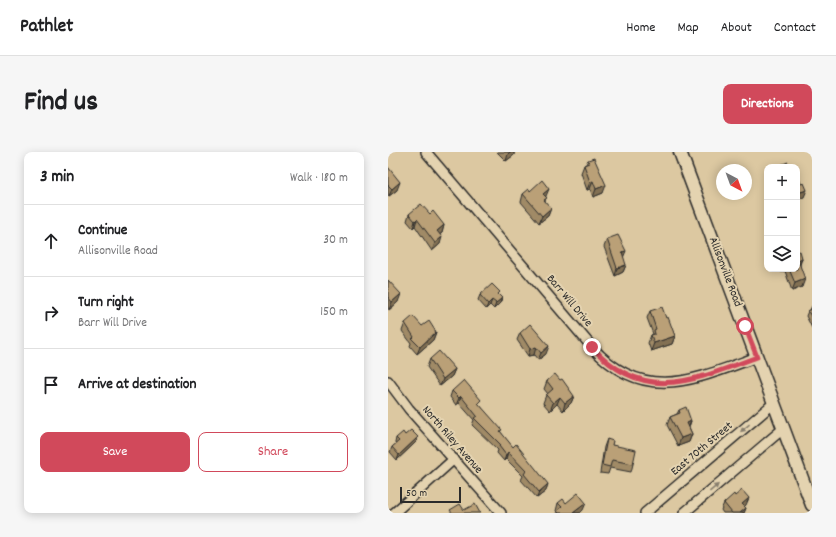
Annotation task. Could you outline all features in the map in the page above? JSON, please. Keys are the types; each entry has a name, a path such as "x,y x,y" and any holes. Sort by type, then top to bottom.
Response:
{"main road":[{"name":"Allisonville Road","path":"680,152 812,505"}],"street":[{"name":"Barr Will Drive","path":"426,152 592,347 614,367 642,380 672,383 702,377 757,357"},
{"name":"North Riley Avenue","path":"388,381 409,409 501,513"},
{"name":"East 70th Street","path":"645,513 774,403"},
{"path":"684,513 784,428"},
{"path":"394,513 454,459"}],"building":[{"path":"594,158 606,185 596,189 593,181 590,182 584,165 589,163 588,160"},
{"path":"388,167 400,182 392,189 388,185"},
{"path":"542,180 549,189 543,194 547,198 544,200 551,208 542,216 523,194 529,189 530,191"},
{"path":"800,181 801,184 804,183 807,190 800,192"},
{"path":"421,204 430,214 433,211 444,225 437,231 442,237 435,243 417,219 415,221 409,214"},
{"path":"618,235 626,251 622,252 626,265 617,268 607,239"},
{"path":"800,265 805,279 795,283 790,272 800,272"},
{"path":"388,280 401,294 392,302 388,297"},
{"path":"492,284 500,292 498,294 502,298 496,303 492,300 488,304 480,295"},
{"path":"662,307 666,318 668,317 675,336 654,343 651,335 655,334 654,330 656,329 650,311"},
{"path":"812,309 812,318 808,311"},
{"path":"413,316 422,326 429,321 436,332 420,347 412,339 414,337 405,323"},
{"path":"530,324 549,346 541,353 536,347 530,349 520,333"},
{"path":"439,351 455,369 443,379 430,359"},
{"path":"555,374 560,380 562,379 574,396 565,403 560,397 553,403 546,395 553,389 547,381"},
{"path":"464,380 481,400 478,403 502,430 500,431 513,447 516,444 548,484 539,492 524,474 526,471 508,452 506,455 499,446 501,445 474,418 477,416 461,396 459,398 452,391"},
{"path":"686,407 691,421 687,423 692,434 681,438 670,417 680,413 679,410"},
{"path":"411,430 418,437 399,455 392,447 399,441 396,438 403,432 405,435"},
{"path":"607,439 613,441 612,445 636,450 633,464 612,460 610,467 602,465"},
{"path":"742,490 749,498 742,504 746,508 740,513 732,513 724,503 734,494 735,496"},
{"path":"578,493 586,503 573,513 559,513 557,511 562,507 558,503 563,499 566,503"},
{"path":"460,504 464,510 475,504 480,513 452,513 450,510"}],"route":[{"path":"592,347 611,365 631,376 642,380 664,383 680,382 702,377 757,357 745,326"}]}
